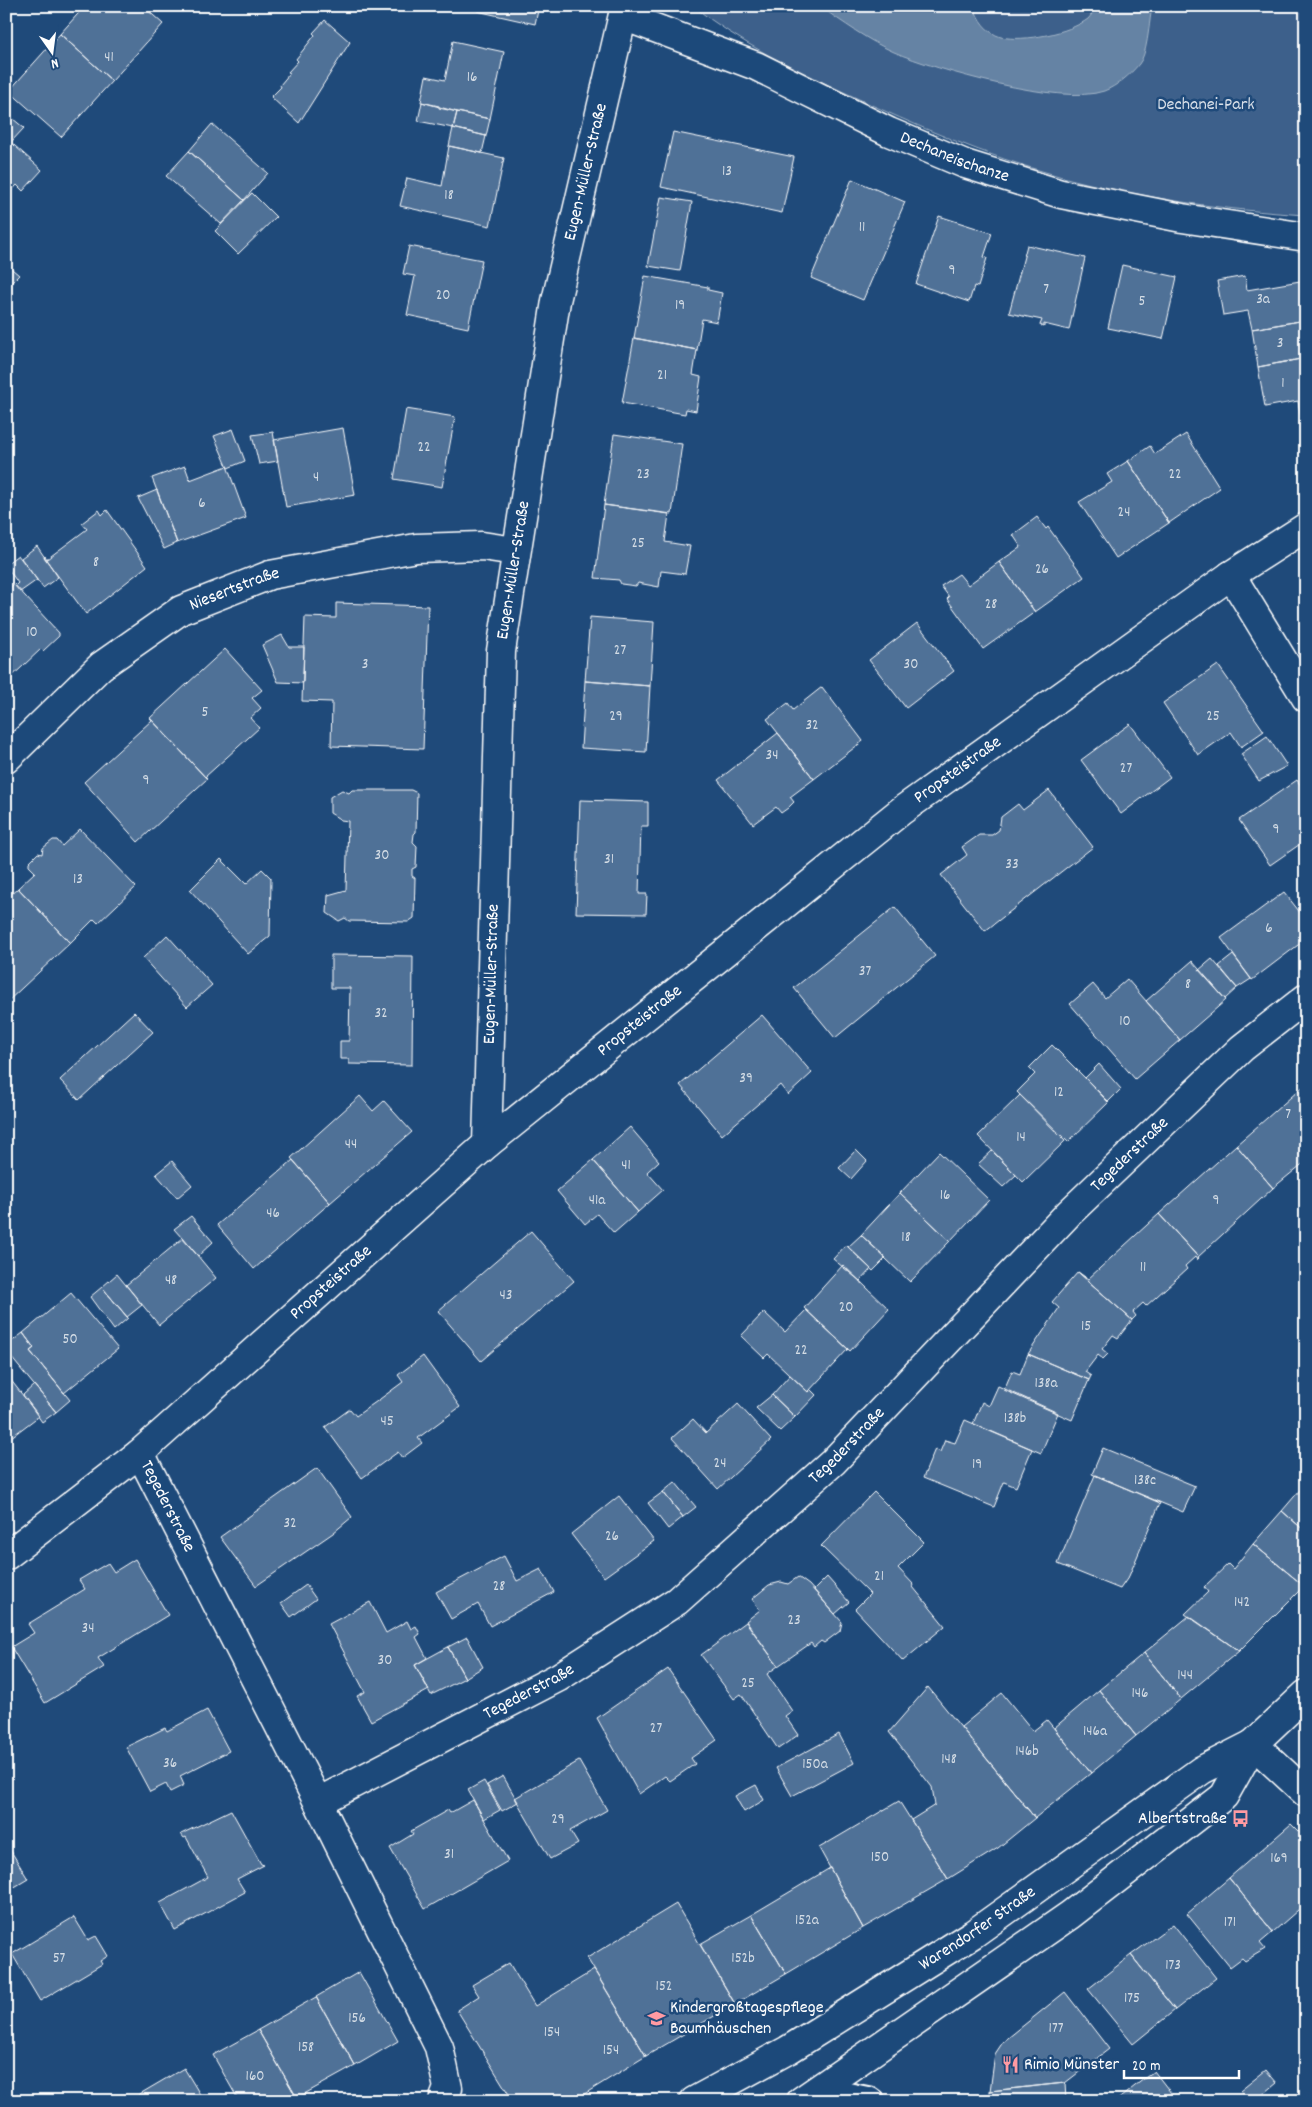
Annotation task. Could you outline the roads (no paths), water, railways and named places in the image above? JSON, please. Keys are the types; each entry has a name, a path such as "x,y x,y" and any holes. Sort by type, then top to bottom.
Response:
{"street":[{"name":"Dechaneischanze","path":"624,11 665,30 756,66 889,132 965,164 1061,194 1182,218 1306,237"},
{"name":"Eugen-Müller-Straße","path":"487,1144 500,651 556,301 624,11"},
{"name":"Propsteistraße","path":"6,1556 140,1452 293,1319 487,1144 901,811 1232,575 1306,527"},
{"name":"Niesertstraße","path":"6,759 101,666 180,610 270,575 416,548 482,546 515,551"},
{"path":"1232,575 1306,698"},
{"name":"Tegederstraße","path":"318,1802 559,1677 677,1601 833,1462 1069,1213 1242,1048 1306,998"},
{"name":"Tegederstraße","path":"140,1452 318,1802 439,2047 448,2088 443,2101"},
{"name":"Warendorfer Straße","path":"694,2101 788,2050 965,1939 1202,1770 1252,1744 1306,1694"},
{"path":"1252,1744 1306,1793"},
{"name":"Warendorfer Straße","path":"811,2095 1070,1915 1224,1796 1252,1744"}],"lane":[{"path":"811,2095 870,2098 874,2101"}],"place":[{"name":"Albertstraße","path":"1241,1819"},
{"name":"Kindergroßtagespflege Baumhäuschen","path":"656,2018"},
{"name":"Rimio Münster","path":"1010,2065"}],"park label":[{"name":"Dechanei-Park","path":"1206,105"}]}
